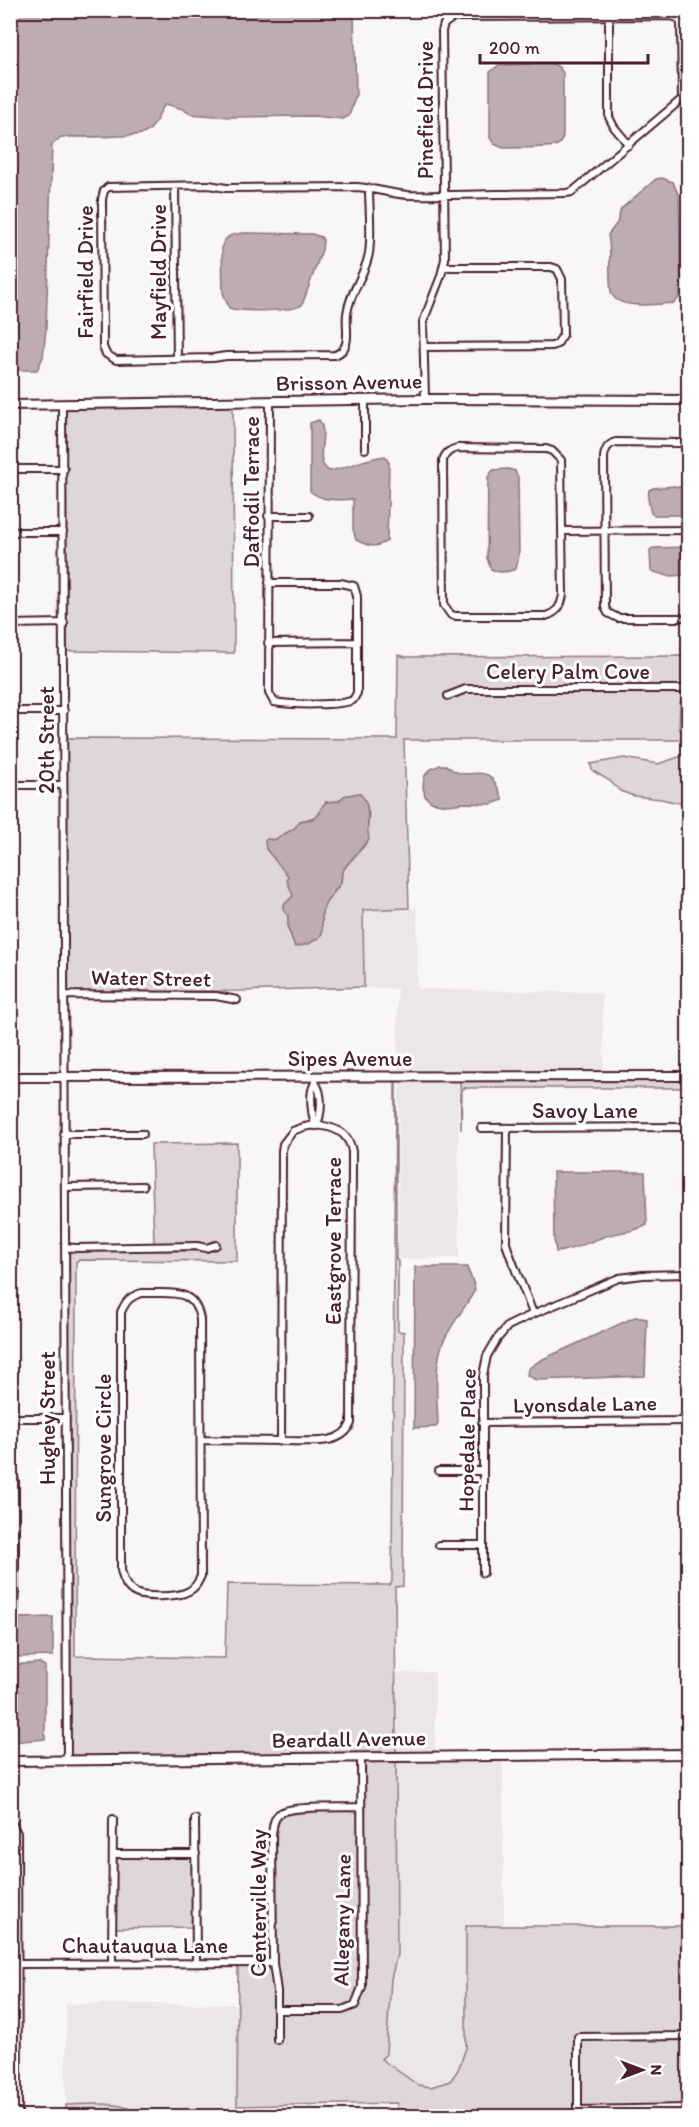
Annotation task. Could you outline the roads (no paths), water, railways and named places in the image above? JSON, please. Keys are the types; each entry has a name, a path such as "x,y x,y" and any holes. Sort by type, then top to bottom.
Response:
{"street":[{"path":"609,16 609,117 629,145"},
{"name":"Pinefield Drive","path":"425,399 423,330 425,316 444,267 442,31 444,24 454,17 671,16 678,18 683,29 686,60"},
{"name":"Fairfield Drive","path":"369,188 368,257 348,308 347,342 346,348 341,352 335,355 116,360 106,354 103,347 102,199 104,191 113,186 369,188 399,194 572,192 682,99 686,60"},
{"name":"Mayfield Drive","path":"175,186 177,359"},
{"path":"425,347 552,346 557,344 563,334 562,279 557,269 551,267 444,267"},
{"name":"Brisson Avenue","path":"10,405 425,399 688,400"},
{"path":"365,400 365,449"},
{"name":"Daffodil Terrace","path":"269,583 340,582 354,586 357,596 357,693 353,700 325,704 274,702 268,693 270,402"},
{"name":"20th Street","path":"63,404 64,1077"},
{"path":"679,443 616,442 605,450 604,531 605,607 608,613 618,618 680,618"},
{"path":"457,448 546,449 552,451 561,460 562,531 563,595 558,610 546,616 456,616 447,611 444,605 443,460 445,454 450,450 457,448"},
{"path":"10,469 64,468"},
{"path":"268,516 309,516"},
{"path":"562,531 688,531"},
{"path":"10,532 63,532"},
{"path":"10,624 64,623"},
{"path":"268,643 357,642"},
{"name":"Celery Palm Cove","path":"448,696 466,689 688,689"},
{"path":"10,711 64,711"},
{"path":"10,785 63,785"},
{"name":"Water Street","path":"64,995 216,996 237,1000"},
{"name":"Sipes Avenue","path":"10,1077 316,1080 688,1076"},
{"name":"Hughey Street","path":"64,1077 67,1760"},
{"path":"316,1080 312,1090 313,1119 316,1126"},
{"path":"316,1080 320,1090 320,1119 316,1126"},
{"path":"312,1101 320,1101"},
{"name":"Eastgrove Terrace","path":"201,1440 281,1440 336,1438 344,1434 351,1423 352,1152 347,1138 341,1132 316,1126 293,1131 282,1151 281,1440"},
{"name":"Savoy Lane","path":"481,1128 688,1127"},
{"path":"507,1128 507,1243 511,1260 518,1272 533,1314"},
{"path":"64,1134 142,1134"},
{"path":"65,1187 143,1186"},
{"path":"65,1246 76,1248 196,1246 206,1248 216,1245"},
{"name":"Hopedale Place","path":"483,1573 483,1375 487,1356 497,1339 508,1326 620,1278 688,1274"},
{"name":"Sungrove Circle","path":"142,1293 184,1294 198,1308 201,1440 201,1576 196,1586 179,1596 141,1595 132,1591 124,1581 121,1570 120,1312 125,1302 132,1296 142,1293"},
{"path":"688,1331 688,1376"},
{"path":"10,1418 65,1418"},
{"name":"Lyonsdale Lane","path":"482,1424 688,1421"},
{"path":"10,1467 15,1480 15,1610 10,1617"},
{"path":"439,1471 482,1471"},
{"path":"439,1545 483,1545"},
{"name":"Beardall Avenue","path":"10,1761 688,1754"},
{"name":"Allegany Lane","path":"277,2010 342,2010 355,2005 362,1987 361,1757"},
{"name":"Centerville Way","path":"277,2040 276,1977 273,1963 272,1835 274,1821 280,1813 294,1809 361,1807"},
{"path":"10,1819 17,1833 17,1964 14,2007 18,2116"},
{"path":"112,1964 113,1819"},
{"path":"195,1819 196,1963"},
{"path":"113,1854 195,1854"},
{"name":"Chautauqua Lane","path":"17,1964 273,1963"},
{"path":"688,2036 578,2037 578,2113 688,2108"}]}
